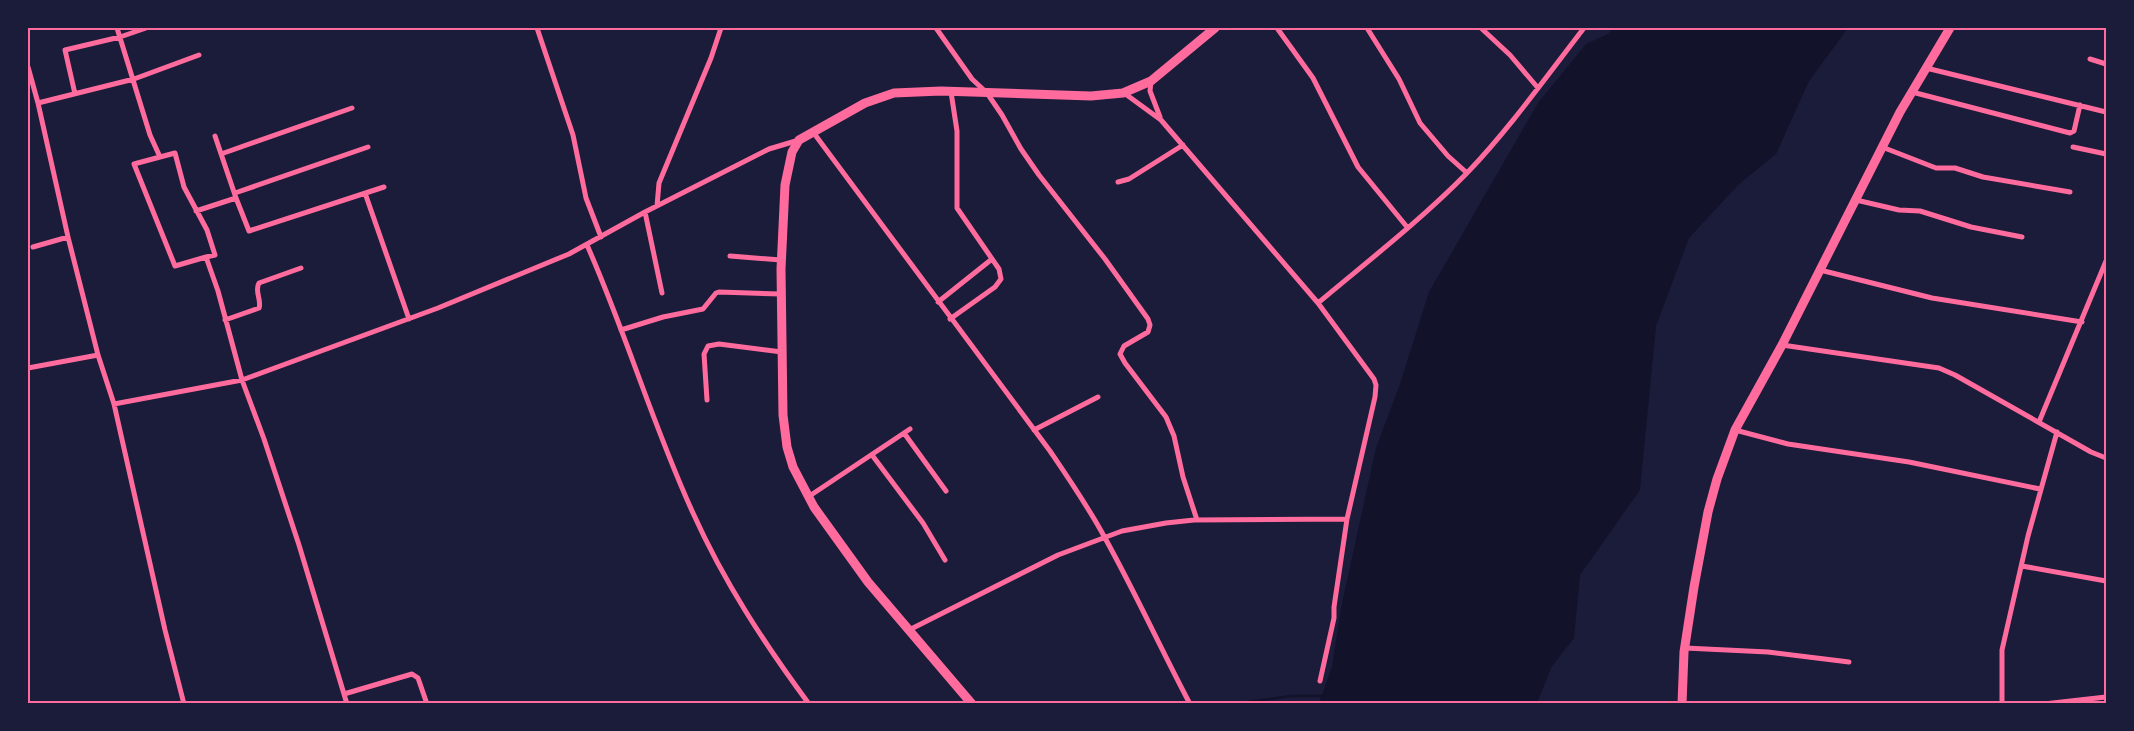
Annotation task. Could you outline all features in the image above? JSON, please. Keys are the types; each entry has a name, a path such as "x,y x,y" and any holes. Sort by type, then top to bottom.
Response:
{"main road":[{"path":"972,704 868,582 808,497 793,468 786,446 783,415 781,260 787,169 793,147 799,140 813,132 879,98 909,92 1091,96 1123,93 1151,81 1215,28"},
{"path":"1682,704 1684,648 1708,512 1734,430 1782,344 1882,147 1950,28"}],"street":[{"path":"117,28 150,135 160,157"},
{"path":"75,94 65,50 120,37 146,28"},
{"path":"537,28 573,135 586,198 601,237"},
{"path":"657,206 659,183 711,58 721,28"},
{"path":"936,28 972,79 986,93 1039,175 1148,319 1150,325 1148,332 1124,346 1120,354 1166,417 1176,443 1183,477 1197,520"},
{"path":"1276,28 1312,78 1358,167 1379,196 1407,227"},
{"path":"1367,28 1399,79 1420,123 1448,156 1467,173"},
{"path":"1481,28 1510,55 1538,88"},
{"path":"1318,303 1467,173 1512,123 1584,28"},
{"path":"38,103 134,79 199,56"},
{"path":"2090,59 2106,64"},
{"path":"28,67 98,355 114,404 165,630 184,704"},
{"path":"1926,68 2106,112"},
{"path":"1151,81 1150,91 1161,120"},
{"path":"950,318 999,284 1000,275 992,259 957,208 957,131 951,92"},
{"path":"1912,92 2070,133 2074,131 2080,105"},
{"path":"1123,93 1161,120 1183,145 1318,303 1370,373 1376,385 1347,519 1334,618 1320,681"},
{"path":"221,154 352,108"},
{"path":"813,132 1071,482 1105,536 1190,704"},
{"path":"215,136 249,231 384,187"},
{"path":"114,404 242,380 428,312 587,245 645,212 769,149 799,140"},
{"path":"1118,182 1129,180 1183,145"},
{"path":"2073,146 2106,154"},
{"path":"1882,147 1936,168 1955,168 1983,177 2070,192"},
{"path":"196,211 368,148"},
{"path":"175,153 184,187 207,230 215,255 175,266 134,164 160,157 175,153"},
{"path":"365,193 408,319"},
{"path":"1855,200 1898,210 1920,211 1971,227 2022,237"},
{"path":"645,212 662,293"},
{"path":"33,247 68,237"},
{"path":"587,245 687,500 711,552 738,602 809,704"},
{"path":"730,256 781,260"},
{"path":"206,257 212,271 242,380 264,439 299,545 347,704"},
{"path":"938,302 992,259"},
{"path":"2039,422 2104,273 2106,261"},
{"path":"225,320 259,308 257,287 259,283 301,268"},
{"path":"1819,270 1932,298 2082,322"},
{"path":"621,330 662,317 703,309 719,292 781,294"},
{"path":"707,400 704,354 708,346 719,344 782,352"},
{"path":"1782,344 1939,368 1955,375 2091,452 2106,458"},
{"path":"28,368 98,355"},
{"path":"1034,430 1098,397"},
{"path":"808,497 910,429"},
{"path":"1734,430 1788,444 1909,462 2040,489"},
{"path":"2002,704 2002,650 2040,489 2056,432"},
{"path":"904,433 946,491"},
{"path":"872,455 923,522 945,560"},
{"path":"908,630 1058,555 1105,536 1143,526 1197,520 1347,519"},
{"path":"2022,566 2106,581"},
{"path":"1684,648 1768,652 1849,662"},
{"path":"344,694 412,674 418,678 427,704"},
{"path":"2044,704 2106,697"}],"shaded area":[{"path":"1613,28 1848,28 1809,81 1776,154 1739,184 1689,238 1656,326 1640,490 1580,575 1574,638 1552,666 1537,703 1319,703 1332,667 1341,608 1376,448 1400,384 1429,292 1538,103 1586,44 1608,34"}],"waterway":[{"path":"1233,704 1292,696 1324,696"}]}
